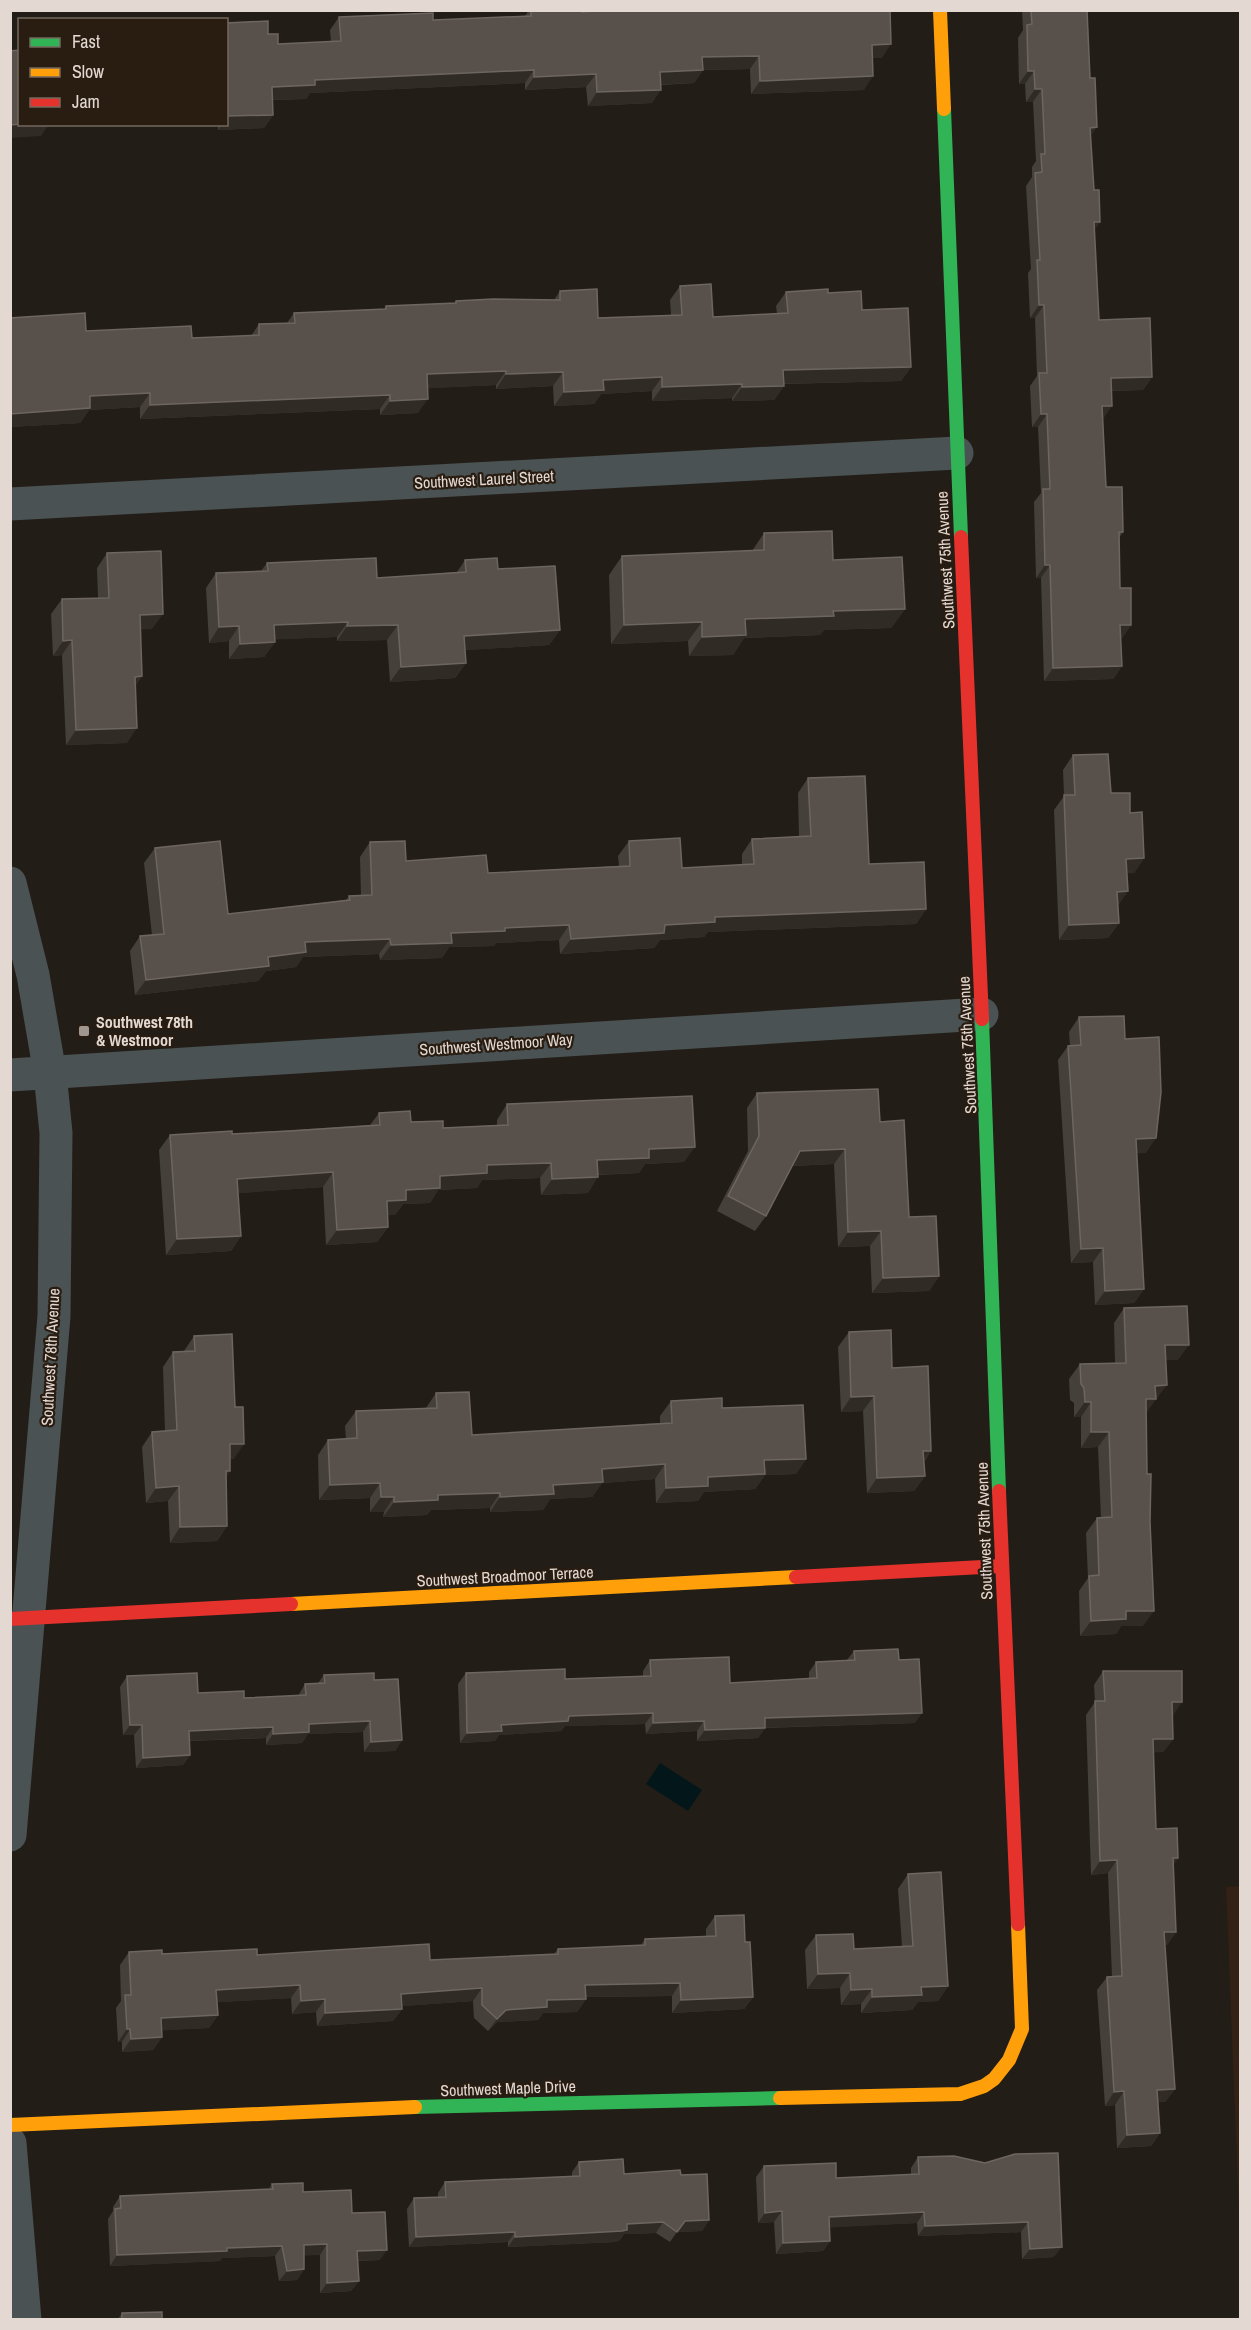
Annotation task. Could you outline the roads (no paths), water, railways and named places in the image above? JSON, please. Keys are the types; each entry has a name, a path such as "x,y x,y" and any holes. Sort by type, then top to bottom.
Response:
{"street":[{"name":"Southwest 75th Avenue","path":"940,10 982,1014 1001,1566 1012,1762 1022,2029 1014,2052 1000,2073"},
{"name":"Southwest Laurel Street","path":"10,504 957,453"},
{"name":"Southwest 78th Avenue","path":"10,883 33,975 50,1072 56,1133 54,1316 20,1619 10,1835"},
{"name":"Southwest Westmoor Way","path":"10,1075 982,1014"},
{"name":"Southwest Broadmoor Terrace","path":"20,1619 1001,1566"},
{"name":"Southwest Maple Drive","path":"10,2125 471,2105 960,2094 986,2086 1000,2073"},
{"path":"10,2144 25,2319"}],"place":[{"name":"Southwest 78th & Westmoor","path":"84,1031"}]}
